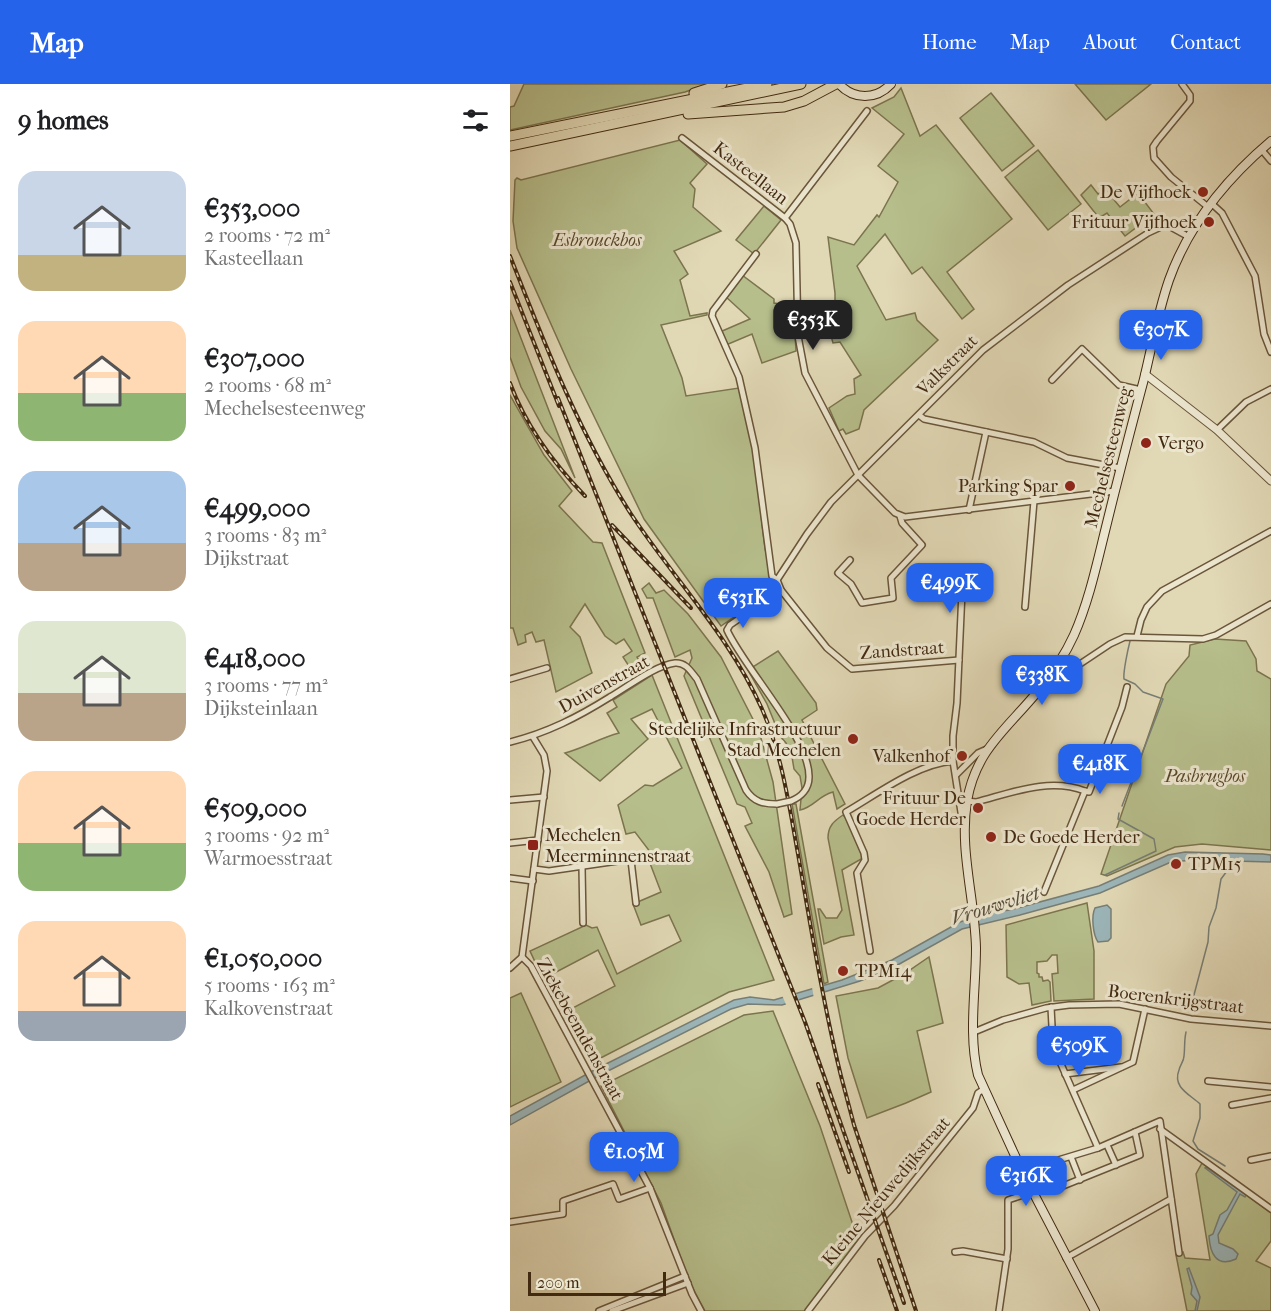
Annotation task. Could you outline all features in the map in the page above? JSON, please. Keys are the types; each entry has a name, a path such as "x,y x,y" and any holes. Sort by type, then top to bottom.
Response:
{"highway":[{"path":"669,104 722,84"},
{"path":"510,136 767,84"},
{"path":"510,146 801,84"},
{"path":"663,114 674,116 784,107 804,101 838,84"}],"main road":[{"path":"838,84 854,94 865,96 878,94 891,84"},
{"name":"Mechelsesteenweg","path":"1095,1311 1032,1192 984,1089 975,1061 976,946 964,832 967,801 976,771 987,749 1006,724 1038,691 1060,661 1074,635 1086,602 1169,281 1189,237 1209,205 1232,177 1271,141"}],"street":[{"path":"1182,84 1190,95 1190,101 1157,141 1152,152 1155,162 1222,213 1255,276 1264,334 1271,352"},
{"path":"785,218 867,111"},
{"name":"Kasteellaan","path":"682,138 790,224 796,243 798,336 805,373 858,476 900,516 902,523 922,545 891,578 893,598 862,603 851,584 838,573 850,560"},
{"path":"1261,149 1271,161"},
{"name":"Valkstraat","path":"777,580 831,502 983,350 1068,285 1148,233 1163,226 1169,226 1189,237"},
{"path":"756,254 712,314 739,377 755,448 772,576 777,580 781,590"},
{"path":"1052,380 1082,349 1119,385 1141,390"},
{"path":"1145,374 1217,430 1271,482"},
{"path":"1217,430 1246,402 1271,389"},
{"path":"919,415 924,419 1034,442 1067,458 1120,468"},
{"path":"969,510 986,432"},
{"path":"900,516 969,510 1115,491"},
{"path":"1025,607 1034,501"},
{"path":"1137,636 1147,607 1162,591 1271,531"},
{"path":"959,660 963,569"},
{"name":"Zandstraat","path":"781,590 833,654 852,669 959,660 957,703 952,736 964,832"},
{"name":"Duivenstraat","path":"510,742 533,737 556,728 638,680 668,666 680,664 689,668 697,679 750,796 759,802 777,804 800,797 806,790 809,777 807,764 787,723 746,663 727,630 730,625 781,590"},
{"path":"1054,669 1068,672 1110,644 1125,637 1203,639 1216,635 1271,604"},
{"path":"1060,661 1065,668 1072,670"},
{"path":"510,679 547,668"},
{"path":"967,801 976,802 1042,786 1071,786 1089,792 1122,707 1127,687"},
{"path":"510,968 522,957 547,771 544,755 533,737"},
{"name":"Mechelsesteenweg","path":"956,775 978,753 987,749"},
{"path":"870,951 856,873 864,862 864,853 846,812 922,769 954,761"},
{"path":"1044,892 1085,791"},
{"path":"510,801 544,797"},
{"path":"510,843 538,840"},
{"path":"534,869 549,871 645,857"},
{"path":"631,860 636,903"},
{"path":"582,867 583,923"},
{"path":"510,878 532,881"},
{"name":"Ziekebeemdenstraat","path":"522,957 531,966 650,1188 701,1311"},
{"name":"Boerenkrijgstraat","path":"974,1032 1003,1020 1051,1007 1069,1005 1119,1004 1191,1019 1271,1026"},
{"path":"1051,1007 1053,1046 1098,1148"},
{"path":"1073,1090 1125,1066 1134,1059 1145,1009"},
{"path":"1065,1074 1125,1066"},
{"path":"1208,1081 1271,1087"},
{"name":"Kleine Nieuwedijkstraat","path":"808,1311 864,1238 894,1206 962,1123 973,1108 978,1093 984,1089"},
{"path":"1232,1106 1271,1098"},
{"path":"1022,1171 1107,1145 1160,1121 1179,1253"},
{"path":"1160,1130 1271,1209"},
{"path":"1042,1166 1056,1188 1140,1155 1135,1132"},
{"path":"1107,1145 1116,1165"},
{"path":"1251,1160 1271,1156"},
{"path":"1071,1157 1080,1179"},
{"path":"510,1222 563,1214 563,1201 613,1184 619,1199 650,1188"},
{"path":"999,1311 1007,1259 1008,1200 1032,1192"},
{"path":"1066,1258 1171,1199"},
{"path":"956,1252 963,1251 1007,1259"},
{"path":"599,1311 685,1276"},
{"path":"612,1311 688,1283"}],"green space":[{"path":"524,84 708,84 685,92 510,130 510,107 514,106"},
{"path":"1075,84 1151,84 1106,120"},
{"path":"901,88 920,136 936,125 1012,219 947,272 974,309 962,319 922,267 912,274 885,234 857,266 886,320 915,313 917,320 938,340 864,410 859,429 846,434 843,429 839,431 829,408 847,396 855,394 854,379 861,375 840,342 833,343 828,325 835,307 835,293 828,237 854,245 877,215 879,217 898,182 878,166 904,134 872,108 894,97"},
{"path":"991,93 1034,146 1002,171 960,118"},
{"name":"Esbrouckbos","path":"680,140 707,164 690,183 695,189 693,207 721,231 674,251 688,274 680,280 690,316 707,313 707,315 661,325 682,378 686,396 739,388 753,448 765,548 774,589 721,626 644,519 571,369 517,248 513,221 515,180 517,178 521,180"},
{"path":"1038,150 1081,204 1048,230 1005,177"},
{"path":"1091,185 1098,194 1105,189 1120,207 1138,193 1154,214 1125,236 1107,213 1099,218 1081,195"},
{"path":"764,206 781,220 754,254 736,240"},
{"path":"742,275 774,299 774,303 785,305 785,317 794,317 796,351 762,363 752,334 726,345 720,332 750,319 726,297"},
{"path":"510,310 575,478 561,449 545,431 521,387 510,357"},
{"path":"510,395 544,455 572,491 559,506 593,542 602,543 645,653 637,657 643,668 634,674 623,657 632,651 624,639 616,644 605,636 585,604 570,627 580,637 592,673 556,692 544,640 536,642 532,632 525,635 526,642 518,645 513,628 510,628"},
{"path":"649,583 656,593 664,590 688,614 721,657 759,731 773,782 792,914 784,917 769,872 745,826 752,823 745,807 737,804 684,676 692,658 690,650 675,657 653,598 647,598 642,589"},
{"name":"Pasbrugbos","path":"1215,639 1246,641 1256,659 1257,671 1271,679 1271,850 1202,844 1175,847 1107,876 1101,874 1166,684 1189,656 1190,645"},
{"path":"778,651 816,703 817,710 802,720 845,804 837,809 833,792 800,810 802,788 800,776 794,769 786,743 780,736 767,704 748,670"},
{"path":"652,675 774,980 729,992 591,1063 565,1012 615,986 598,950 543,979 530,951 586,925 592,928 597,927 617,974 681,941 669,915 641,925 633,904 661,892 648,858 651,853 635,832 626,834 618,805 645,785 653,786 682,768 652,709 631,719 648,739 600,781 565,753 619,733 607,713 617,707 613,700"},
{"path":"792,804 796,804 828,982 824,984"},
{"path":"843,815 863,858 842,870 854,935 841,937 824,944 818,909 826,918 837,918 842,910 828,838 832,824"},
{"path":"1087,903 1094,951 1094,999 1054,1001 1052,974 1058,973 1057,955 1052,955 1047,961 1037,962 1039,977 1042,977 1043,981 1050,982 1051,1001 1032,1005 1029,983 1019,984 1007,977 1006,925"},
{"path":"929,957 943,1023 917,1031 931,1092 867,1118 848,1058 836,996 878,988"},
{"path":"521,993 561,1082 510,1107 510,998"},
{"path":"773,1011 820,1126 858,1240 805,1311 705,1311 689,1281 661,1203 601,1086 744,1015"},
{"path":"1202,1163 1271,1213 1271,1241 1256,1261 1271,1268 1271,1311 1187,1311 1176,1255 1183,1252 1185,1258 1210,1260 1196,1174"}],"water":[{"path":"1185,852 1263,854 1271,855 1271,862 1193,860 1171,862 1100,893 962,929 894,967 860,981 782,1005 748,1004 731,1009 600,1075 510,1125 510,1116 598,1068 734,1000 750,997 774,1000 842,980 892,960 960,922 1099,886 1168,855"},
{"path":"1107,905 1111,909 1111,938 1108,941 1098,942 1094,930 1094,911 1095,908"},
{"path":"1206,1167 1246,1195 1245,1197 1240,1194 1218,1235 1219,1243 1233,1249 1238,1254 1236,1259 1229,1261 1223,1262 1215,1257 1209,1236 1213,1234 1220,1215 1227,1210 1237,1192"},
{"path":"1189,1268 1200,1297 1197,1311 1195,1311 1197,1301 1191,1294 1192,1287 1187,1269"}],"pier":[{"path":"823,983 825,995 814,999 812,987"},
{"path":"795,991 800,1003 787,1007 782,995"}],"waterway":[{"path":"1122,806 1163,699 1143,692 1135,684 1124,679 1130,641"},
{"path":"1105,875 1156,851 1154,839 1118,819 1119,813"},
{"path":"1190,1010 1208,942 1209,927 1216,908 1221,879 1227,871"},
{"path":"1186,1032 1184,1058 1178,1082 1200,1104 1200,1118 1193,1141 1198,1149 1225,1166"}],"railway":[{"path":"510,256 579,420 612,483 631,514 734,657 769,726 788,799 823,993 841,1076 854,1125 916,1311"},
{"path":"510,282 559,406"},
{"path":"510,383 532,429 562,470 585,496"},
{"path":"558,398 805,1022 904,1303"},
{"path":"612,525 691,608"},
{"path":"818,1084 849,1172"},
{"path":"879,1260 897,1311"}],"place":[{"name":"De Vijfhoek","path":"1203,192"},
{"name":"Frituur Vijfhoek","path":"1209,222"},
{"name":"Vergo","path":"1146,443"},
{"name":"Parking Spar","path":"1070,486"},
{"name":"Stedelijke Infrastructuur Stad Mechelen","path":"853,739"},
{"name":"Valkenhof","path":"962,756"},
{"name":"Frituur De Goede Herder","path":"978,808"},
{"name":"De Goede Herder","path":"991,837"},
{"name":"Mechelen Meerminnenstraat","path":"533,845"},
{"name":"TPM15","path":"1176,864"},
{"name":"TPM14","path":"843,971"}],"water label":[{"name":"Vrouwvliet","path":"995,905"}]}
